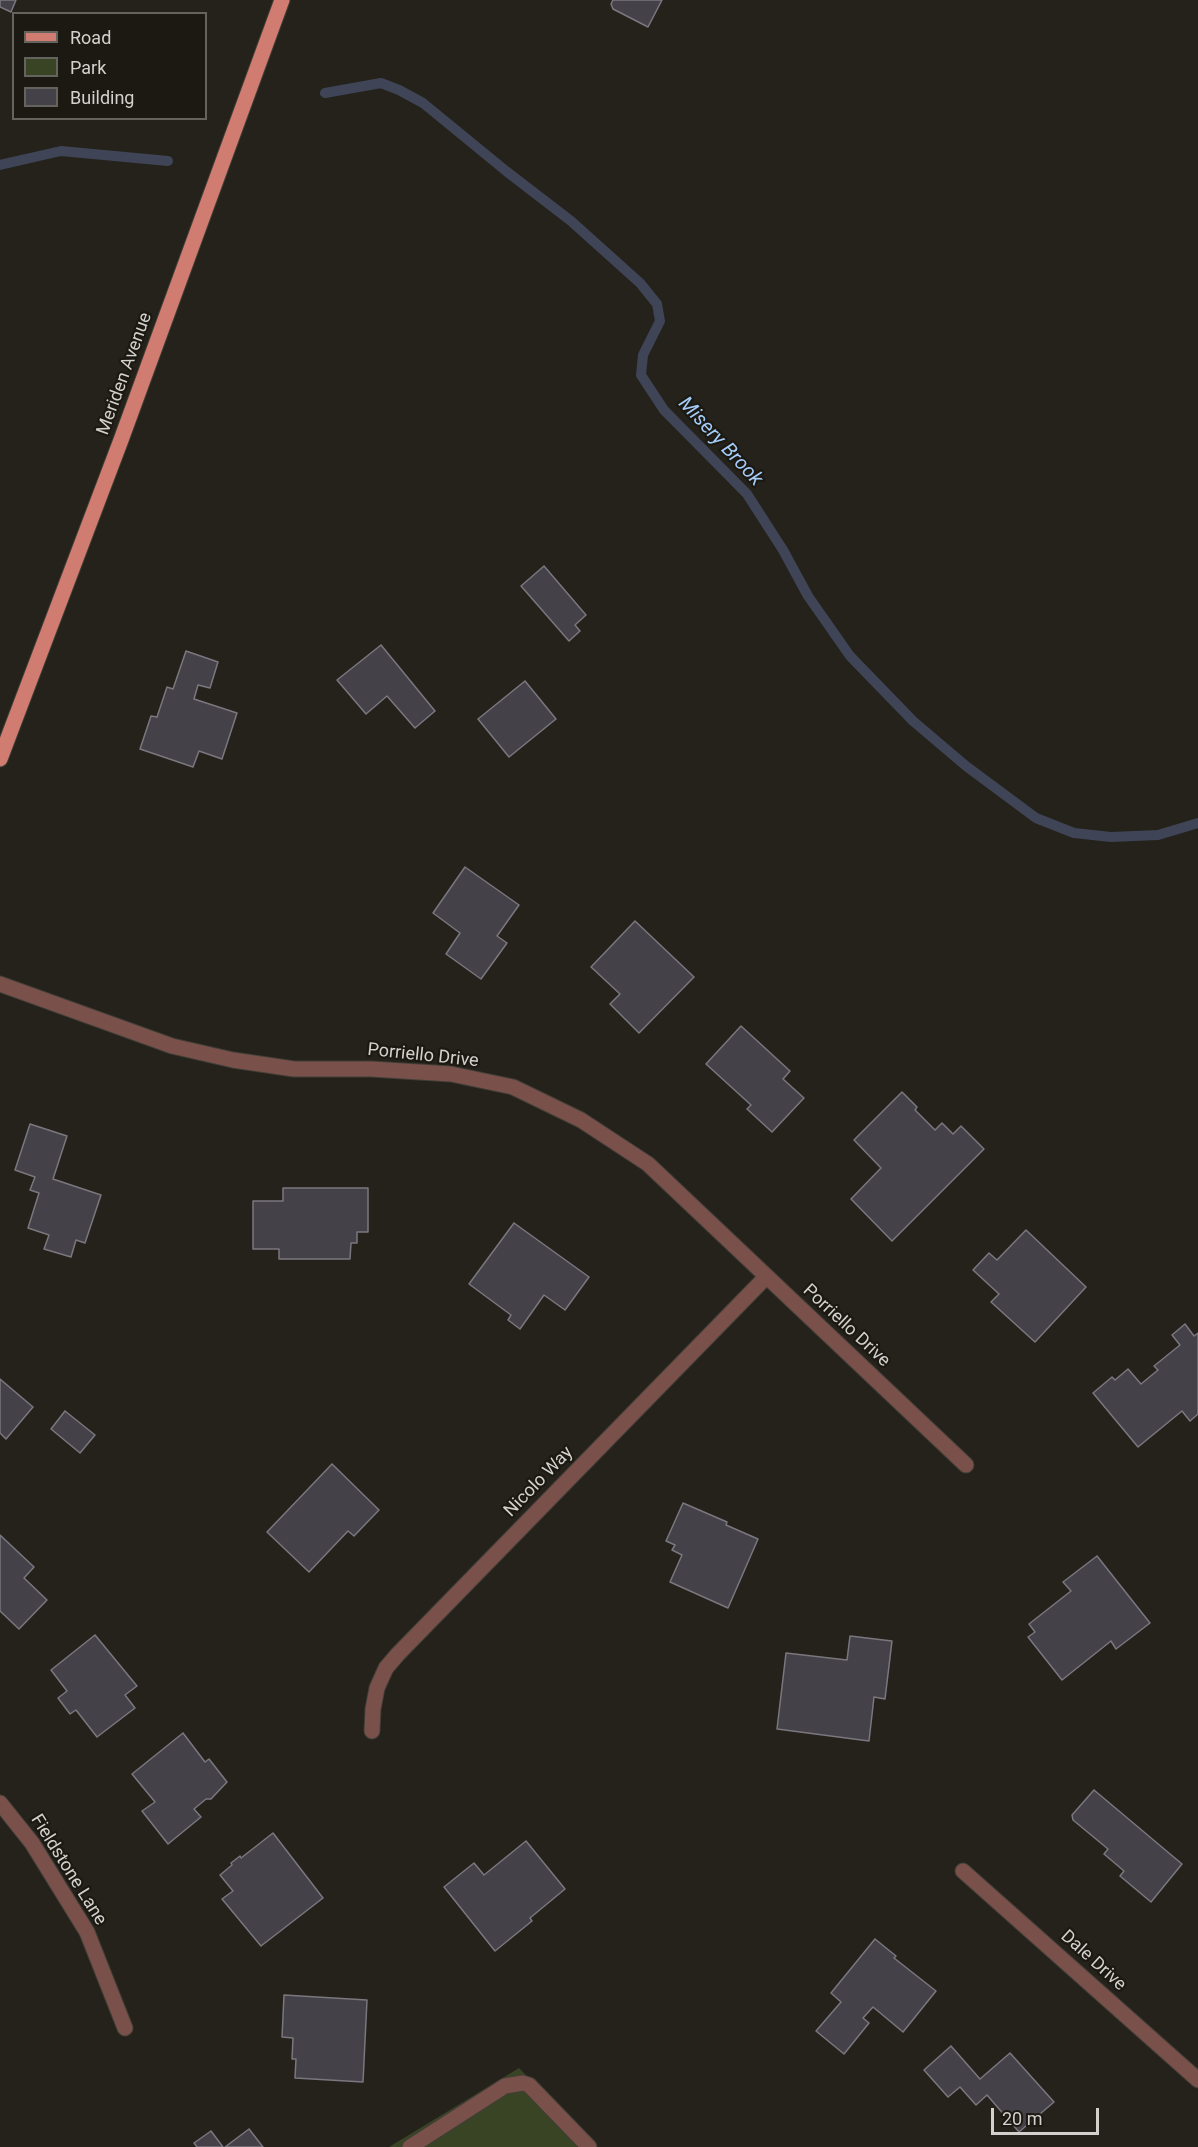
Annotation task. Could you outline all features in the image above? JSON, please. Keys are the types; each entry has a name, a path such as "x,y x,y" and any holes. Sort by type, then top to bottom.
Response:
{"main road":[{"name":"Meriden Avenue","path":"0,759 121,440 282,0"}],"street":[{"name":"Porriello Drive","path":"0,984 172,1046 233,1060 294,1069 371,1069 451,1074 513,1087 581,1120 648,1164 966,1465"},
{"name":"Nicolo Way","path":"372,1731 377,1688 386,1668 398,1654 766,1277"},
{"name":"Fieldstone Lane","path":"0,1803 33,1843 87,1932 125,2028"},
{"name":"Dale Drive","path":"963,1871 1198,2080"},
{"path":"410,2147 505,2086 523,2083 529,2085 589,2147"}],"green space":[{"path":"519,2068 596,2147 389,2147"}],"building":[{"path":"0,0 16,0 11,12 0,7"},
{"path":"613,0 662,0 648,27 613,9 611,4"},
{"path":"544,566 586,615 575,625 580,631 569,641 521,586"},
{"path":"381,645 435,711 415,728 387,696 366,714 337,680"},
{"path":"186,651 218,662 210,688 198,685 194,699 237,713 222,759 199,751 193,767 140,749 151,716 157,717 167,687 173,689"},
{"path":"525,681 556,719 509,757 478,719"},
{"path":"465,867 519,905 497,936 507,943 481,979 446,954 460,933 433,913"},
{"path":"635,921 694,977 639,1033 610,1004 620,994 591,967"},
{"path":"741,1026 790,1071 783,1079 804,1098 772,1132 747,1109 751,1105 706,1064"},
{"path":"902,1092 917,1107 915,1110 935,1130 942,1123 953,1134 961,1126 984,1149 892,1241 851,1199 881,1168 854,1140"},
{"path":"30,1124 67,1136 53,1179 101,1195 85,1243 76,1240 71,1257 44,1249 49,1235 28,1228 39,1193 30,1190 35,1177 15,1170"},
{"path":"283,1188 368,1188 368,1232 357,1232 357,1243 351,1243 350,1259 279,1259 279,1249 253,1249 253,1201 283,1201"},
{"path":"514,1223 589,1277 565,1310 544,1295 520,1329 508,1320 511,1315 469,1284"},
{"path":"1026,1230 1086,1287 1035,1342 991,1302 999,1294 973,1270 989,1253 997,1260"},
{"path":"1185,1324 1194,1336 1198,1333 1198,1414 1190,1421 1182,1411 1138,1447 1093,1393 1112,1377 1115,1380 1128,1369 1141,1384 1158,1370 1154,1366 1180,1345 1172,1335"},
{"path":"0,1379 33,1407 6,1439 0,1433"},
{"path":"65,1411 95,1435 80,1453 51,1429"},
{"path":"332,1464 379,1510 354,1536 348,1531 309,1572 267,1532"},
{"path":"683,1503 727,1522 726,1525 758,1539 728,1608 670,1582 682,1555 672,1550 675,1545 666,1541"},
{"path":"0,1535 34,1567 24,1578 47,1600 19,1629 0,1611"},
{"path":"1097,1556 1150,1623 1116,1649 1111,1641 1062,1680 1028,1637 1035,1632 1029,1624 1071,1591 1063,1582"},
{"path":"95,1635 137,1686 125,1695 135,1708 97,1737 76,1710 70,1714 58,1698 67,1691 51,1670"},
{"path":"850,1636 892,1641 885,1699 874,1697 869,1741 777,1729 786,1653 847,1660"},
{"path":"183,1733 205,1762 209,1759 227,1782 211,1799 206,1799 194,1809 201,1817 168,1844 142,1811 155,1802 132,1774"},
{"path":"1094,1790 1182,1864 1151,1902 1120,1876 1124,1871 1104,1854 1108,1849 1073,1820 1072,1815"},
{"path":"273,1833 323,1898 261,1946 222,1899 233,1891 220,1875 232,1865 231,1863"},
{"path":"526,1841 565,1889 530,1918 532,1921 495,1951 444,1887 474,1863 484,1875"},
{"path":"875,1939 896,1956 894,1958 936,1991 903,2032 873,2007 863,2018 869,2023 844,2054 816,2031 841,2002 831,1993"},
{"path":"284,1995 367,2000 363,2082 295,2078 296,2059 292,2059 293,2038 282,2037"},
{"path":"951,2046 980,2079 1010,2053 1054,2102 1019,2132 987,2095 976,2105 960,2087 948,2097 924,2070"},
{"path":"249,2129 263,2147 225,2147"},
{"path":"211,2131 223,2147 197,2147 194,2143"}],"waterway":[{"name":"Misery Brook","path":"325,93 381,83 423,103 571,221 640,283 657,304 660,321 643,355 641,375 664,410 747,494 783,550 808,596 850,656 913,721 966,766 1036,818 1074,833 1111,837 1158,835 1198,823"},
{"name":"Misery Brook","path":"0,165 61,151 168,161"}]}
